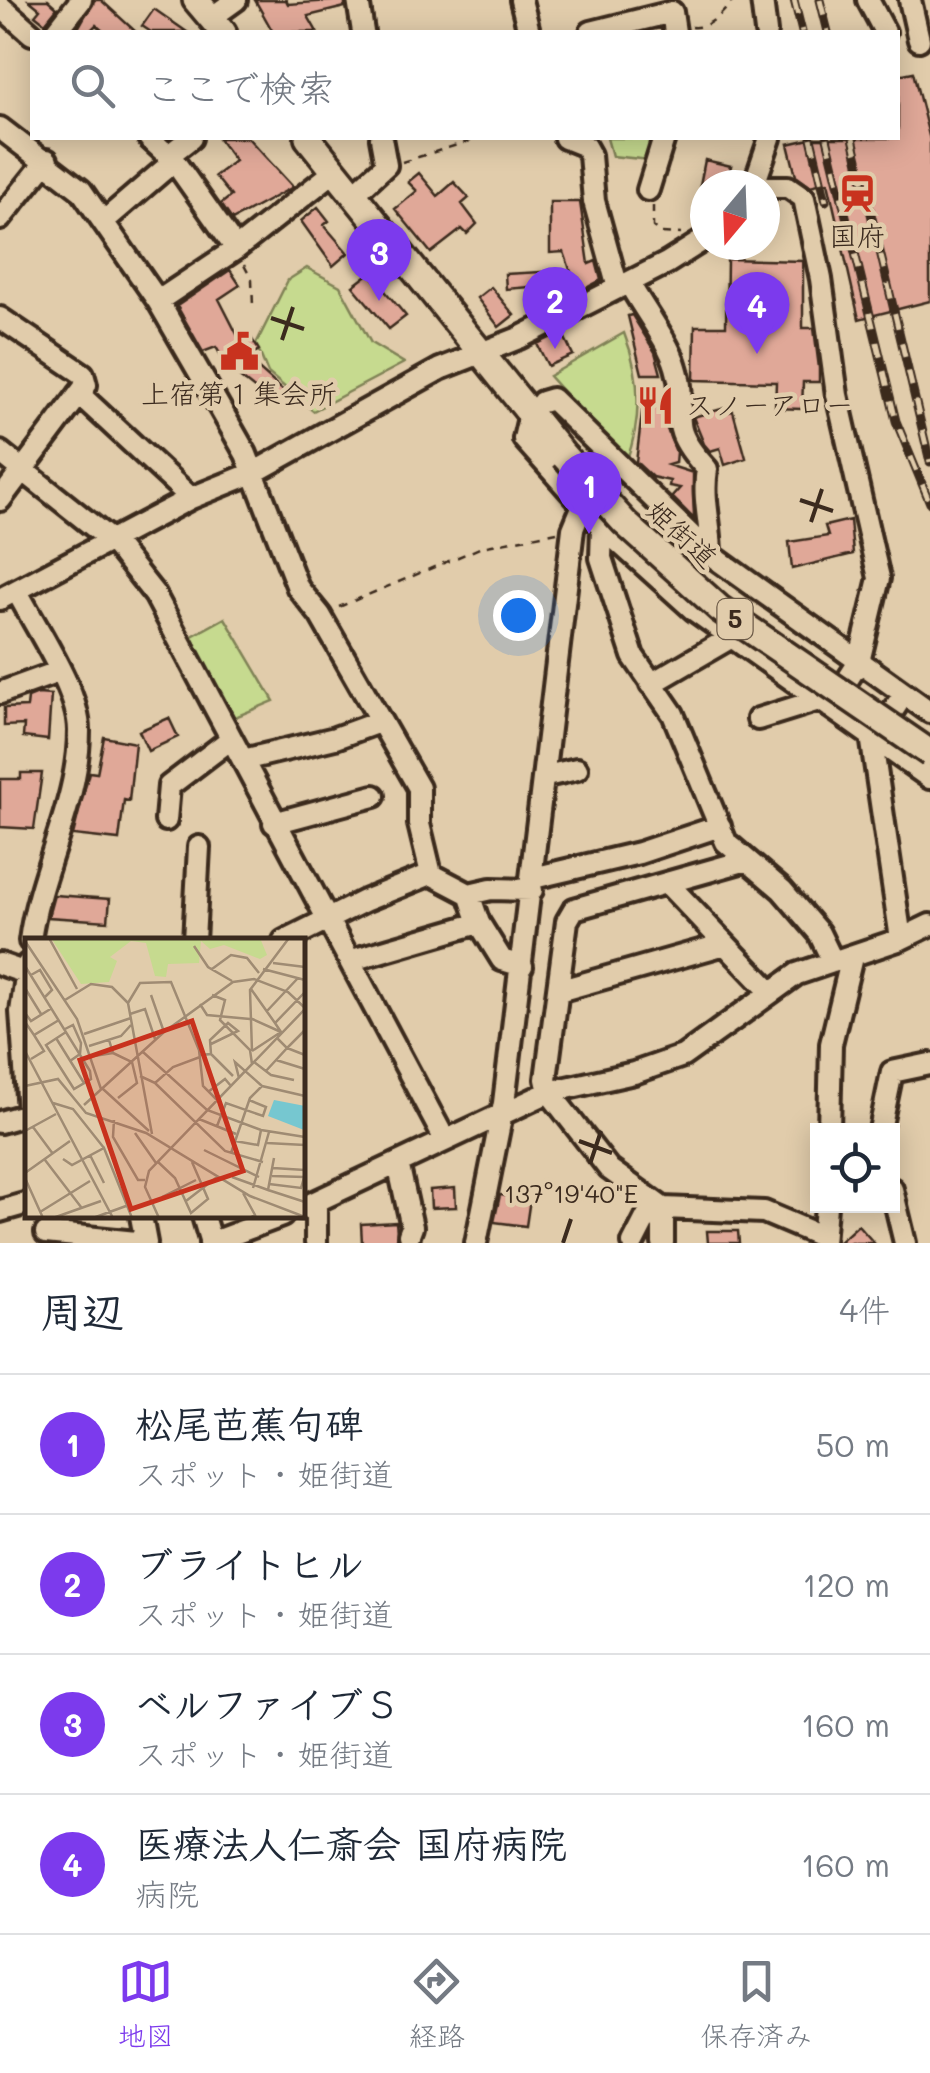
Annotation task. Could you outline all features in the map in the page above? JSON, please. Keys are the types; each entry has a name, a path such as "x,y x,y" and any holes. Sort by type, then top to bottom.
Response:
{"main road":[{"name":"姫街道","path":"310,140 481,352 536,407 625,523 720,609 930,752"},
{"name":"姫街道","path":"570,451 729,594 930,735"}],"street":[{"path":"58,30 81,0"},
{"path":"210,17 236,0"},
{"path":"358,0 363,30"},
{"path":"521,0 528,30"},
{"path":"762,0 766,30"},
{"path":"868,0 884,30"},
{"path":"910,0 916,40"},
{"path":"0,6 30,32"},
{"path":"610,30 674,23"},
{"path":"0,128 82,190 158,301 252,473 298,588 320,615 419,788 420,824 431,874 469,894 532,884 720,826"},
{"path":"151,140 172,158 236,249"},
{"path":"103,222 189,140"},
{"path":"354,195 386,165 381,140"},
{"path":"570,140 585,146 590,155 594,201 623,286 675,362 679,382 676,412 683,443 706,469 702,499 710,520 711,555"},
{"path":"651,195 664,140"},
{"path":"762,170 769,140"},
{"path":"0,219 47,160"},
{"path":"158,301 236,249 334,171"},
{"path":"758,719 824,703 859,662 878,578 837,395 822,279 804,198 780,187"},
{"path":"31,938 70,791 79,728 58,672 8,595 191,498 252,473 440,369 623,286 690,247"},
{"path":"0,318 83,374 86,385 25,472 0,500"},
{"path":"79,394 191,498"},
{"path":"930,712 711,555 618,468 571,413 552,399 536,407 524,439 602,527 730,638 930,778"},
{"path":"0,452 113,542 155,595 444,1138"},
{"path":"476,1243 522,966 573,529 582,505"},
{"path":"602,527 601,558 621,625 651,684 673,714 726,842 782,890 842,960 831,1044 829,1123"},
{"path":"651,684 730,638"},
{"path":"0,693 58,672"},
{"path":"901,939 875,737 904,694"},
{"path":"242,760 335,738 379,722"},
{"path":"166,820 168,786 232,739"},
{"path":"546,776 577,769"},
{"path":"274,823 374,796"},
{"path":"194,938 199,848"},
{"path":"744,861 574,909 567,921 546,1080 549,1092 608,1170 658,1206 764,1212 823,1240 825,1213"},
{"path":"289,938 431,874"},
{"path":"669,885 769,990"},
{"path":"469,894 480,924 502,960 522,966"},
{"path":"352,960 388,946 480,924"},
{"path":"316,1243 309,1206 444,1138 549,1092 634,1073 683,1056 704,1045 769,990 797,974 901,939 930,924"},
{"path":"558,991 725,944"},
{"path":"0,964 25,973"},
{"path":"25,981 21,1012 25,1069"},
{"path":"881,1123 892,1072 930,1064"},
{"path":"0,1122 25,1113"},
{"path":"398,1163 412,1227 410,1235"},
{"path":"0,1212 25,1204"},
{"path":"632,1243 658,1206"},
{"path":"658,1206 663,1243"},
{"path":"898,1213 905,1243"},
{"path":"45,1230 146,1243 140,1218"},
{"path":"203,1218 210,1243 233,1240 278,1218"}],"path":[{"path":"674,23 700,28 717,19 734,0"},
{"path":"386,165 435,155 475,140"},
{"path":"651,195 656,230 690,236"},
{"path":"236,249 252,280 252,307"},
{"path":"320,615 482,547 573,529"}],"green space":[{"path":"608,140 670,140 670,162 612,156"},
{"path":"307,268 340,286 371,343 404,363 313,411 268,373 256,344 288,280"},
{"path":"624,333 638,397 626,462 549,376"},
{"path":"225,618 274,701 228,720 185,640"}],"building":[{"path":"29,0 48,0 57,8 45,23 35,15 40,9"},
{"path":"94,0 101,0 134,30 102,30 96,25 91,30 77,30"},
{"path":"255,0 286,0 288,4 345,0 345,7 308,16 316,30 272,30"},
{"path":"154,9 184,30 148,30 142,26"},
{"path":"913,72 930,140 930,301 859,319 828,182 810,186 796,176 788,144 805,140 900,140 900,75"},
{"path":"219,140 250,140 293,187 232,220 221,204 231,196 215,176 235,161"},
{"path":"705,160 731,166 730,170 703,170"},
{"path":"419,173 438,196 454,182 469,198 462,204 477,224 467,234 462,229 431,253 395,209 417,191 408,182"},
{"path":"550,202 580,202 589,264 596,261 601,280 567,298 560,282 573,278 564,252 550,253"},
{"path":"318,207 329,221 324,225 348,253 333,266 301,221"},
{"path":"727,260 803,261 803,328 814,328 819,382 803,382 802,409 775,408 776,382 694,380 695,326 726,326"},
{"path":"230,270 240,285 219,299 240,340 249,335 259,350 246,358 287,394 276,406 229,369 216,347 203,352 177,306"},
{"path":"541,272 542,286 506,289 505,274"},
{"path":"370,273 406,316 389,329 353,286"},
{"path":"491,287 514,315 499,327 477,298"},
{"path":"632,315 655,352 661,374 642,374 628,316"},
{"path":"562,332 573,355 548,366 537,344"},
{"path":"644,397 667,397 667,429 676,452 675,463 668,465 693,473 694,519 672,497 680,488 652,477 636,462"},
{"path":"725,408 726,412 733,411 746,458 725,465 720,448 710,451 704,444 693,417"},
{"path":"850,520 853,554 792,569 789,542 828,536 825,526"},
{"path":"51,695 48,740 23,737 24,725 4,726 4,708 27,707 28,698"},
{"path":"169,718 178,737 148,751 139,731"},
{"path":"104,737 135,743 129,801 124,800 119,840 73,835 89,772 97,773"},
{"path":"21,773 42,773 34,829 0,827 0,779 21,779"},
{"path":"54,895 110,899 108,921 48,917"},
{"path":"455,1188 456,1207 431,1208 430,1190"},
{"path":"500,1195 530,1199 526,1226 494,1222"},
{"path":"396,1222 398,1243 362,1243 361,1224"},
{"path":"858,1225 874,1243 838,1243"},
{"path":"707,1231 738,1231 739,1243 708,1243"}],"railway":[{"path":"794,0 802,30"},
{"path":"820,0 828,30"},
{"path":"811,140 826,201"},
{"path":"827,140 896,421 930,503"},
{"path":"853,140 930,462"}],"place":[{"name":"国府","path":"857,193"},
{"name":"ベルファイブＳ","path":"379,301"},
{"name":"ブライトヒル","path":"555,349"},
{"name":"上宿第１集会所","path":"239,351"},
{"name":"医療法人仁斎会 国府病院","path":"757,354"},
{"name":"スノーアロー","path":"656,405"},
{"name":"松尾芭蕉句碑","path":"589,534"}]}
